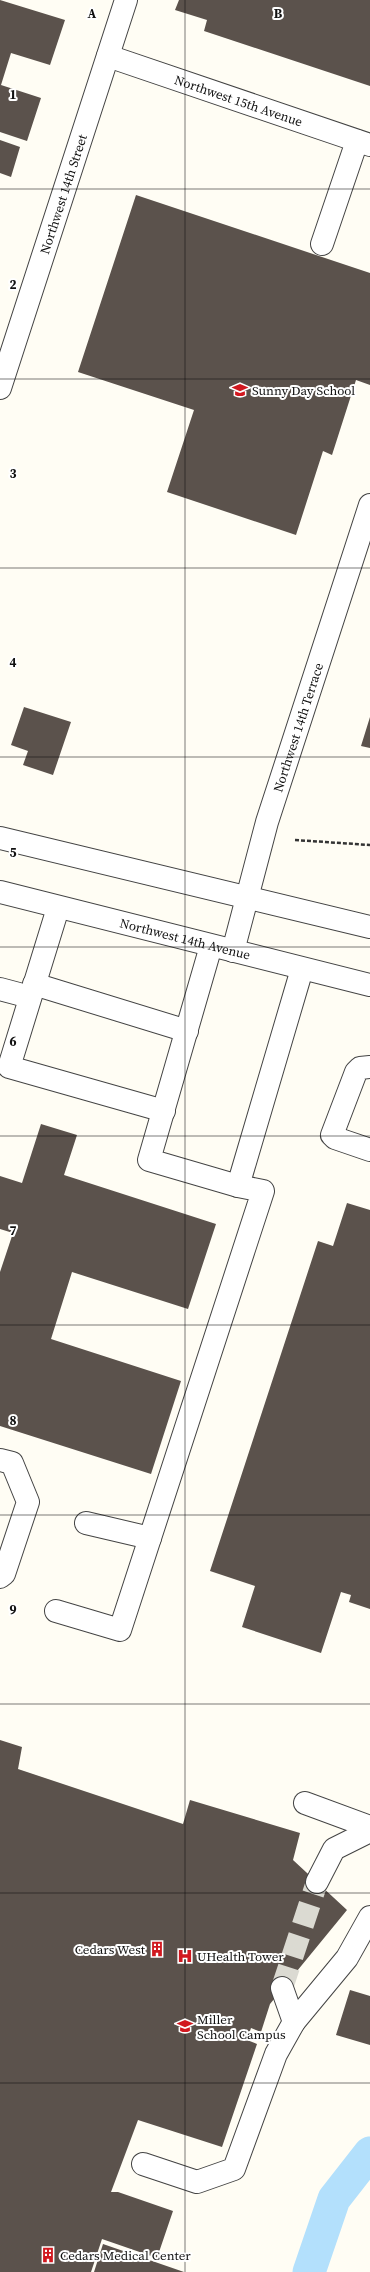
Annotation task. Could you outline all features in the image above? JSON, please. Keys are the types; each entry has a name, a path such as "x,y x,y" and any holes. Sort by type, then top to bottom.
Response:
{"street":[{"name":"Northwest 14th Street","path":"0,388 126,0"},
{"name":"Northwest 15th Avenue","path":"108,56 363,143"},
{"path":"322,244 363,143"},
{"name":"Northwest 14th Terrace","path":"233,951 267,822 370,505"},
{"path":"0,838 247,898 370,926"},
{"name":"Northwest 14th Avenue","path":"0,892 58,908 370,986"},
{"path":"58,908 9,1067 164,1111"},
{"path":"56,1611 120,1630 263,1191 238,1186 149,1160 211,946"},
{"path":"238,1186 302,969"},
{"path":"0,989 32,991 187,1031"},
{"path":"370,1067 360,1068 356,1072 332,1135 335,1138 370,1150"},
{"path":"0,1460 12,1463 28,1502 4,1574 0,1578"},
{"path":"86,1523 150,1538"},
{"path":"304,1803 370,1826"},
{"path":"317,1882 334,1849 370,1831"},
{"path":"143,2164 197,2182 234,2169 276,2054 294,2022 346,1958 370,1917"},
{"path":"282,1988 294,2022"}],"path":[{"path":"295,840 370,844"}],"building":[{"path":"0,0 65,20 50,65 11,53 1,85 41,98 27,141 0,132"},
{"path":"179,0 370,0 370,86 204,31 207,20 175,10"},
{"path":"0,140 20,147 11,177 0,173"},
{"path":"136,195 370,273 370,385 356,380 332,455 323,451 296,535 167,492 194,410 78,372"},
{"path":"24,707 71,722 53,775 23,765 28,751 11,745"},
{"path":"370,717 370,748 361,746"},
{"path":"41,1124 77,1135 64,1175 216,1224 188,1309 72,1272 51,1339 181,1381 151,1474 0,1426 0,1272 13,1233 0,1229 0,1176 22,1183"},
{"path":"347,1203 370,1210 370,1609 349,1602 351,1595 341,1592 321,1653 242,1627 255,1586 210,1571 318,1241 333,1246"},
{"name":"Cedars West","path":"0,1740 22,1747 18,1769 183,1824 190,1800 300,1833 293,1860 347,1910 270,2004 261,2032 251,2028 247,2040 257,2044 222,2147 138,2120 111,2192 118,2192 173,2211 157,2258 102,2239 91,2272 0,2272"},
{"path":"350,1990 370,1996 370,2045 336,2035"},
{"path":"103,2244 184,2272 94,2272"}],"waterway":[{"path":"309,2272 334,2199 370,2153"}],"tunnel":[{"path":"282,1988 317,1882"}],"place":[{"name":"Sunny Day School","path":"240,390"},
{"name":"Cedars West","path":"157,1949"},
{"name":"UHealth Tower","path":"185,1956"},
{"name":"Miller School Campus","path":"185,2026"},
{"name":"Cedars Medical Center","path":"48,2255"}]}
